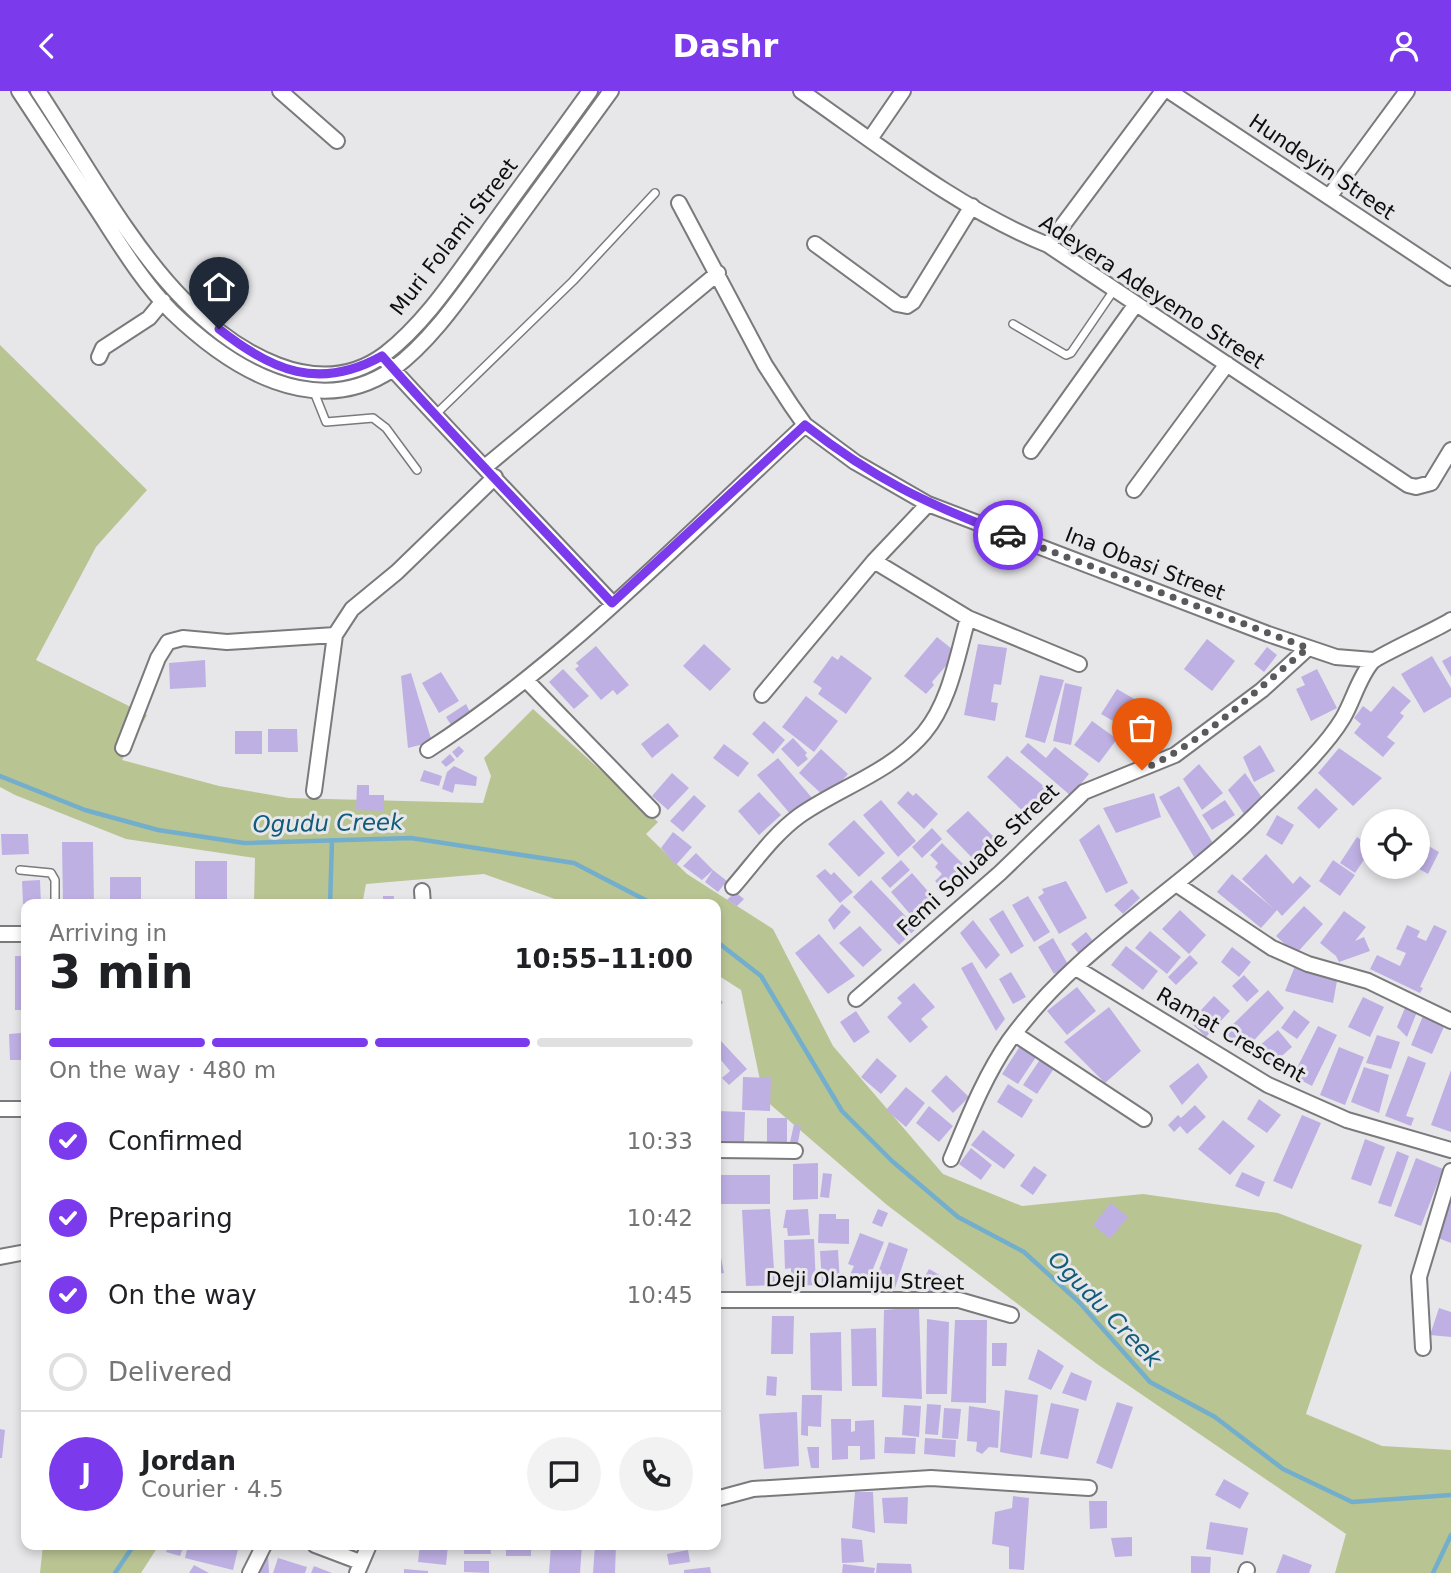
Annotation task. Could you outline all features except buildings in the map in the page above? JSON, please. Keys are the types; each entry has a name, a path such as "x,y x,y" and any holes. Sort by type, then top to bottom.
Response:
{"street":[{"name":"Muri Folami Street","path":"38,91 136,240 183,300 231,339 292,372 309,376 335,374 353,369 382,356 400,340 451,282 590,91"},
{"path":"280,91 337,141"},
{"path":"23,93 123,249 163,301 222,352 285,387 314,392 358,385 393,369 412,352 464,293 611,91"},
{"name":"Adeyera Adeyemo Street","path":"802,91 972,206 1009,229 1048,246 1408,485 1416,487 1431,483 1451,450"},
{"path":"870,139 903,91"},
{"path":"1048,246 1163,91"},
{"name":"Hundeyin Street","path":"1169,91 1451,278"},
{"path":"1329,197 1407,91"},
{"name":"Ina Obasi Street","path":"679,203 765,365 805,425 883,480 928,504 1308,648 1336,657 1373,660"},
{"path":"816,244 897,304 907,306 913,302 972,206"},
{"path":"314,791 335,635 352,609 397,572 490,472 718,274"},
{"path":"99,357 103,348 149,318 163,301"},
{"path":"1031,451 1136,304"},
{"path":"382,356 435,416 612,603"},
{"path":"1134,490 1227,364"},
{"path":"285,387 292,372"},
{"path":"428,750 526,680 805,425"},
{"path":"762,695 874,561 928,504"},
{"path":"874,561 968,618 1079,664"},
{"path":"733,887 780,833 799,816 881,770 925,732 949,686 968,618"},
{"path":"951,1159 979,1095 1015,1034 1076,968 1244,825 1342,720 1373,660 1426,636 1451,620"},
{"path":"123,748 168,642 183,638 227,642 335,635"},
{"name":"Femi Soluade Street","path":"856,999 1000,873 1084,792 1175,755 1262,690 1308,648"},
{"path":"526,680 652,810"},
{"path":"1176,884 1272,948 1308,964 1368,981 1451,1021"},
{"path":"0,934 21,934"},
{"name":"Ramat Crescent","path":"1076,968 1268,1085 1347,1120 1451,1150"},
{"path":"1015,1034 1144,1119"},
{"path":"0,1109 21,1109"},
{"path":"721,1150 795,1151"},
{"path":"1423,1348 1419,1277 1451,1171"},
{"path":"0,1257 21,1253"},
{"name":"Deji Olamiju Street","path":"721,1300 959,1300 1011,1315"},
{"path":"721,1498 753,1489 931,1478 1089,1488"},
{"path":"250,1573 262,1550"},
{"path":"325,1550 359,1568 367,1550"}],"lane":[{"path":"435,416 573,281 655,193"},
{"path":"1013,324 1066,355 1071,353 1114,290"},
{"path":"314,392 326,422 373,418 386,428 417,470"},
{"path":"20,870 51,873 55,880 55,899"}],"green space":[{"path":"0,345 147,490 96,547 36,660 147,715 122,760 219,786 289,798 483,803 491,776 484,758 533,709 658,822 646,834 687,874 773,929 833,1046 943,1174 1022,1206 1143,1194 1278,1213 1362,1245 1306,1414 1382,1446 1451,1450 1451,1573 1335,1573 1346,1534 1097,1364 887,1205 764,1099 741,990 721,977 721,899 555,899 484,874 366,884 363,899 254,899 255,858 126,839 0,787"},
{"path":"42,1550 156,1550 141,1573 40,1573"}],"waterway":[{"name":"Ogudu Creek","path":"0,776 85,810 158,830 244,843 411,838 574,863 643,899"},
{"path":"330,899 332,841"},
{"name":"Ogudu Creek","path":"721,945 761,976 842,1111 892,1161 958,1217 1024,1252 1079,1302 1150,1382 1215,1417 1283,1469 1352,1502 1451,1495"},
{"path":"1433,1573 1451,1535"},
{"path":"115,1573 131,1550"}],"way so far":[{"path":"1008,535 1308,648 1284,667 1262,690 1206,734 1175,755 1142,770"}],"route":[{"path":"219,329 279,367 309,376 335,374 382,356 428,410 495,477 612,603 805,425 883,480 928,504 1008,535"}]}
